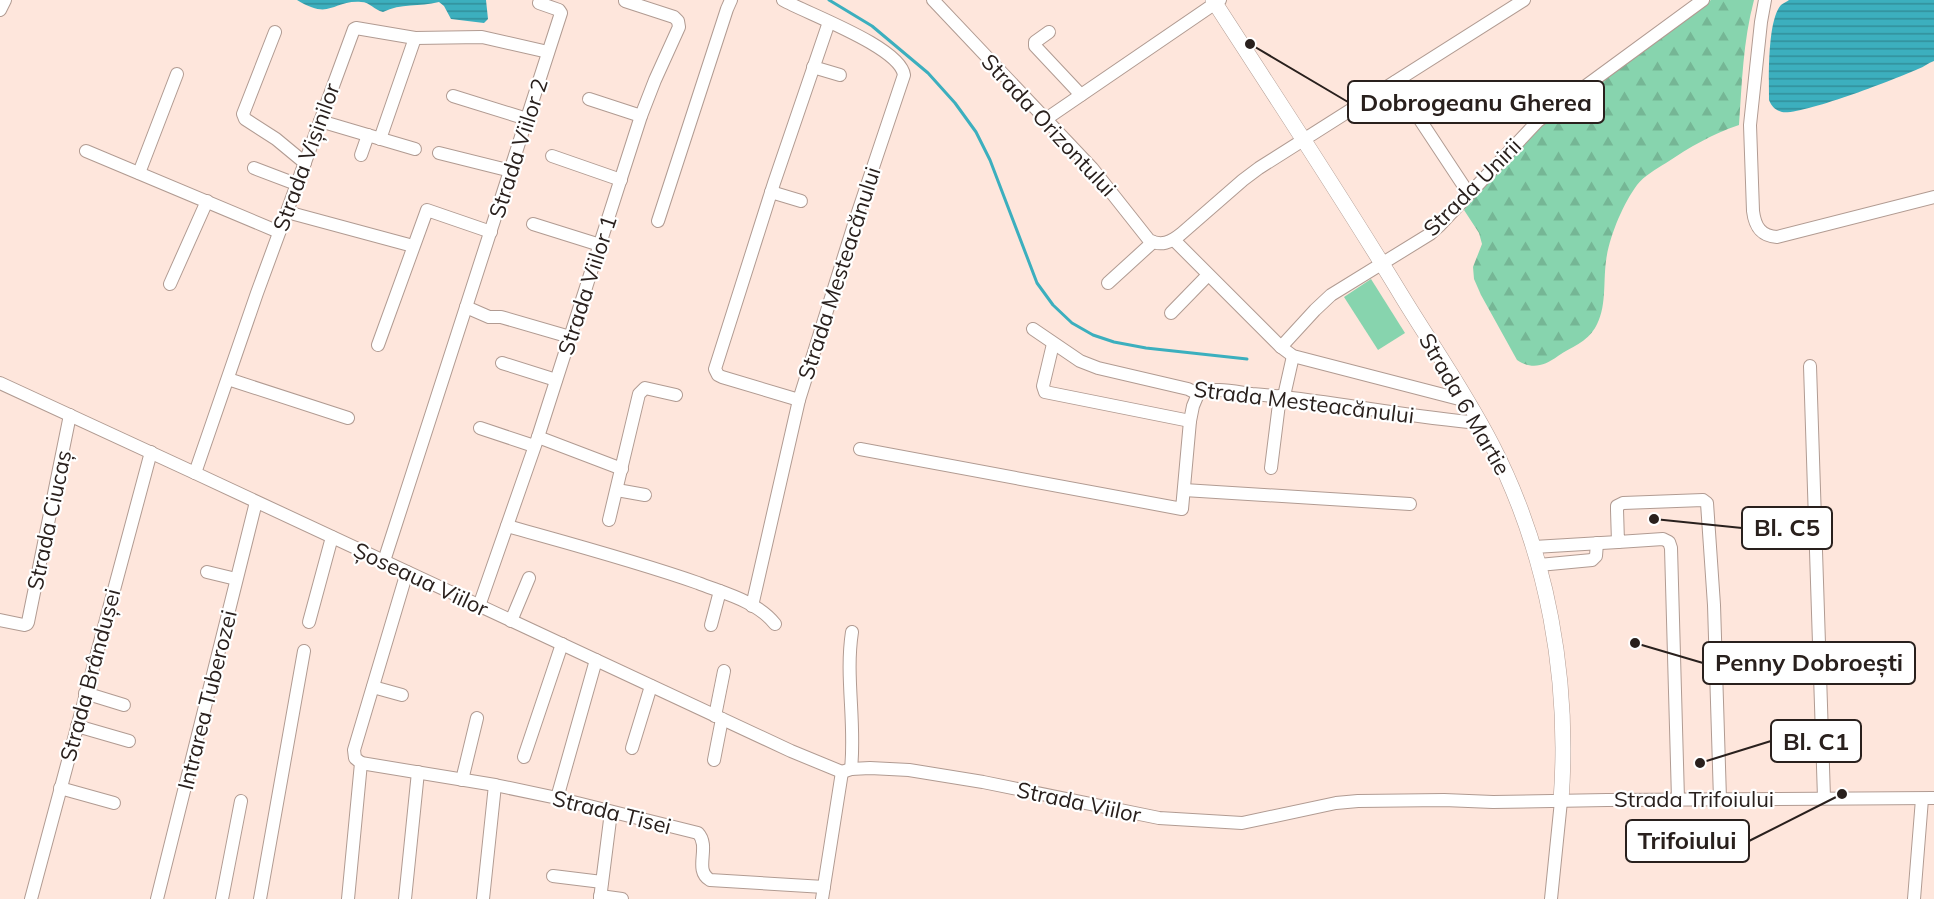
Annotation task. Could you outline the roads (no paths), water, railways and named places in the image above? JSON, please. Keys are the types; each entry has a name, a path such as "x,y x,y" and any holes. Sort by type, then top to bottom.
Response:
{"street":[{"path":"0,10 5,0"},
{"path":"658,221 731,0"},
{"name":"Strada Mesteacănului","path":"783,0 829,22 881,49 899,64 904,75 799,400 722,377 715,372 771,192 829,22"},
{"name":"Strada Orizontului","path":"933,0 1092,168 1153,242"},
{"path":"1108,283 1153,242 1170,242 1243,180 1524,0"},
{"name":"Strada Unirii","path":"1281,347 1314,310 1331,295 1430,234 1538,121 1703,0"},
{"path":"1765,0 1750,124 1753,211 1760,231 1764,235 1778,237 1934,197"},
{"name":"Strada Viilor 1","path":"479,606 536,442 641,116 679,25 670,15 625,1"},
{"path":"1046,118 1216,1"},
{"name":"Strada 6 Martie","path":"1216,1 1467,401 1519,504 1539,565 1553,627 1563,724 1561,801"},
{"name":"Strada Viilor 2","path":"384,561 561,13 559,10 539,3"},
{"name":"Strada Vișinilor","path":"195,473 296,184 354,29 415,38 482,37 548,52"},
{"path":"275,32 243,114 245,118 276,139 305,163"},
{"path":"1049,32 1035,42 1035,46 1081,94"},
{"path":"362,155 374,137 415,38"},
{"path":"813,67 840,75"},
{"path":"139,173 177,74"},
{"path":"1395,82 1469,194"},
{"path":"453,96 527,119"},
{"path":"589,99 641,116"},
{"path":"320,121 415,149"},
{"path":"86,151 279,232"},
{"path":"439,153 511,171"},
{"name":"Strada Viilor 2","path":"552,156 621,180"},
{"path":"254,168 296,184"},
{"path":"771,192 801,201"},
{"path":"170,284 207,201"},
{"path":"378,345 427,210 491,232"},
{"path":"287,212 413,246"},
{"name":"Strada Viilor 2","path":"533,224 600,245"},
{"path":"1170,242 1293,356 1467,401"},
{"path":"1171,313 1208,275"},
{"path":"466,307 489,316 501,317 570,337"},
{"name":"Strada Mesteacănului","path":"1033,329 1080,361 1098,368 1188,389 1198,394 1203,391 1218,391 1282,396 1480,423"},
{"path":"1053,344 1043,386 1045,392 1190,421"},
{"path":"1271,468 1282,396 1293,356"},
{"path":"502,363 556,380"},
{"path":"1810,366 1824,798"},
{"path":"228,379 348,418"},
{"name":"Șoseaua Viilor","path":"0,383 791,751 847,770"},
{"path":"609,520 634,410 642,390 650,388 676,395"},
{"path":"860,449 1182,508 1190,421 1198,394"},
{"path":"752,606 799,400"},
{"name":"Strada Ciucaș","path":"0,620 27,624 70,416"},
{"path":"480,428 536,442 622,469"},
{"name":"Strada Brândușei","path":"31,899 151,452"},
{"path":"617,490 645,495"},
{"path":"1184,490 1410,504"},
{"path":"1618,542 1617,510 1619,504 1703,500 1707,502 1714,605 1720,799"},
{"name":"Intrarea Tuberozei","path":"157,899 256,502"},
{"path":"507,526 653,567 720,591 764,612 775,624"},
{"path":"309,622 332,537"},
{"path":"1533,547 1663,539 1670,544 1678,799"},
{"path":"1539,565 1592,560 1596,556 1597,543"},
{"path":"207,572 237,579"},
{"path":"348,899 361,763 355,758 354,750 406,572"},
{"path":"511,621 529,578"},
{"path":"711,625 720,591"},
{"path":"823,893 853,732 850,669 852,632"},
{"path":"524,757 562,644"},
{"path":"260,899 304,651"},
{"path":"557,798 596,660"},
{"path":"714,760 724,672"},
{"path":"632,748 651,686"},
{"path":"373,687 402,696"},
{"path":"85,693 124,705"},
{"path":"462,780 477,718"},
{"path":"77,726 129,741"},
{"name":"Strada Tisei","path":"361,763 495,785 698,833 704,841 702,872 710,880 823,893"},
{"name":"Strada Viilor","path":"847,770 890,768 983,782 1159,818 1242,823 1316,807 1358,801 1561,801"},
{"path":"405,899 418,772"},
{"path":"483,899 495,785"},
{"path":"60,788 114,803"},
{"path":"1914,899 1928,799"},
{"name":"Strada Trifoiului","path":"1561,801 1928,799"},
{"path":"222,899 241,801"},
{"path":"1551,899 1561,801"},
{"path":"611,812 600,898 622,899"},
{"path":"552,876 602,882"}],"water":[{"path":"297,0 486,0 488,19 484,23 451,19 439,2 397,7 383,12 364,2 351,2 331,8 317,9"},
{"path":"1789,0 1934,0 1934,61 1849,96 1792,112 1782,112 1774,108 1769,100 1770,51 1776,13 1781,5"}],"waterway":[{"path":"829,0 872,26 928,73 955,103 976,132 990,160 1037,283 1053,305 1072,323 1093,335 1114,342 1146,348 1247,359"}],"place":[{"name":"Dobrogeanu Gherea","path":"1250,44"},
{"name":"Bl. C5","path":"1654,519"},
{"name":"Penny Dobroești","path":"1635,643"},
{"name":"Bl. C1","path":"1700,763"},
{"name":"Trifoiului","path":"1842,794"}]}
